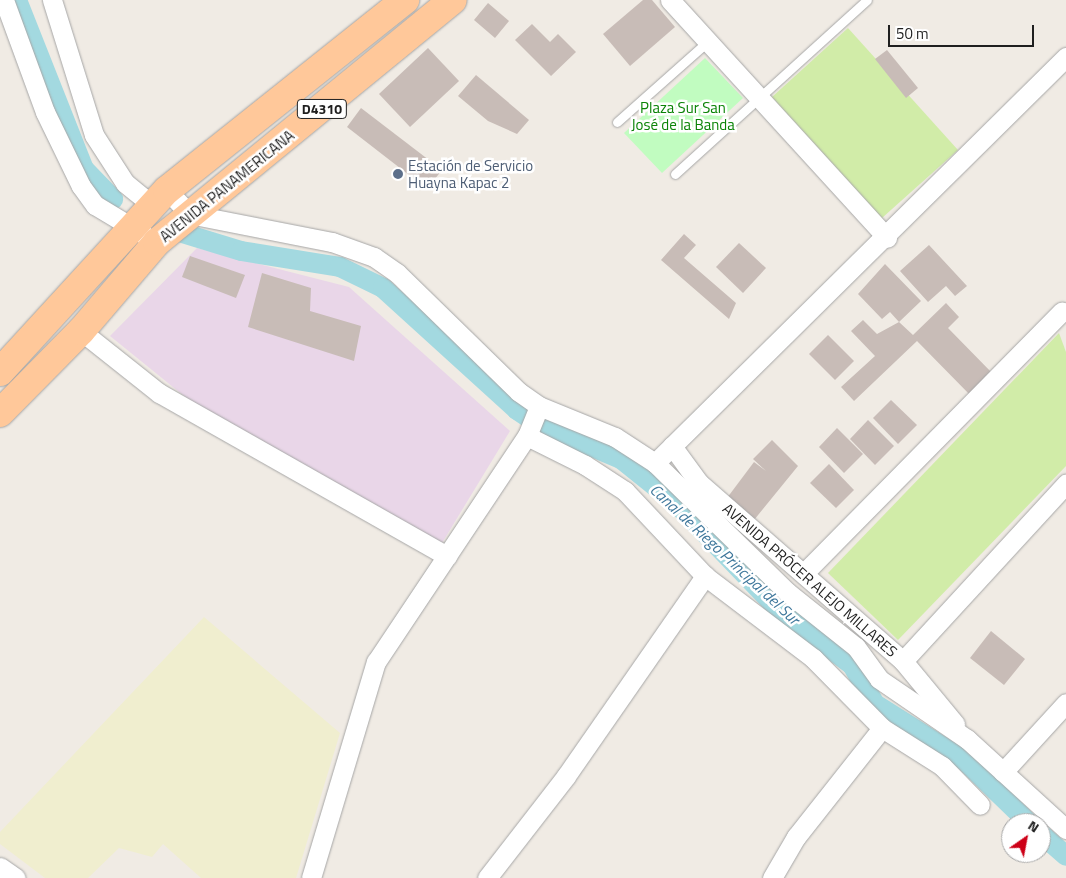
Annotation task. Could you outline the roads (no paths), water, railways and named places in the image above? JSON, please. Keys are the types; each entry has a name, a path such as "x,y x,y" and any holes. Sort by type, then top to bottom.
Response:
{"main road":[{"name":"AVENIDA PANAMERICANA","path":"0,372 130,226 159,197 405,0"},
{"name":"AVENIDA PANAMERICANA","path":"0,413 81,331 157,242 453,0"}],"street":[{"path":"4,0 65,158 95,204 157,242"},
{"path":"52,0 94,135 124,182 159,197 189,214"},
{"path":"670,0 887,238"},
{"path":"655,463 887,238 1066,57"},
{"name":"AVENIDA PRÓCER ALEJO MILLARES","path":"189,214 332,242 374,257 397,273 519,392 538,408 615,437 655,463 787,592 856,647 879,679 966,739 1066,829"},
{"path":"805,572 1064,316"},
{"path":"81,331 159,393 447,556"},
{"path":"311,878 376,662 528,434 538,408"},
{"path":"528,434 585,465 624,492 705,576 813,658 882,728 942,766 980,805"},
{"name":"AVENIDA PRÓCER ALEJO MILLARES","path":"672,446 699,483 805,572 903,660 966,739"},
{"path":"903,660 1066,484"},
{"path":"487,878 566,776 705,576"},
{"path":"1003,772 1066,703"},
{"path":"772,878 796,837 882,728"},
{"path":"0,867 16,878"}],"lane":[{"path":"675,174 867,0"},
{"path":"617,122 707,42"}],"waterway":[{"name":"Canal de Riego Principal del Sur","path":"17,0 84,169 113,199"},
{"name":"Canal de Riego Principal del Sur","path":"179,232 241,251 340,267 383,288 517,410 538,424 621,459 676,503 779,610 852,665 875,704 964,760 1019,813"},
{"name":"Canal de Riego Principal del Sur","path":"1051,843 1066,856"}],"place":[{"name":"Estación de Servicio Huayna Kapac 2","path":"398,174"}],"park label":[{"name":"Plaza Sur San José de la Banda","path":"683,116"}]}
